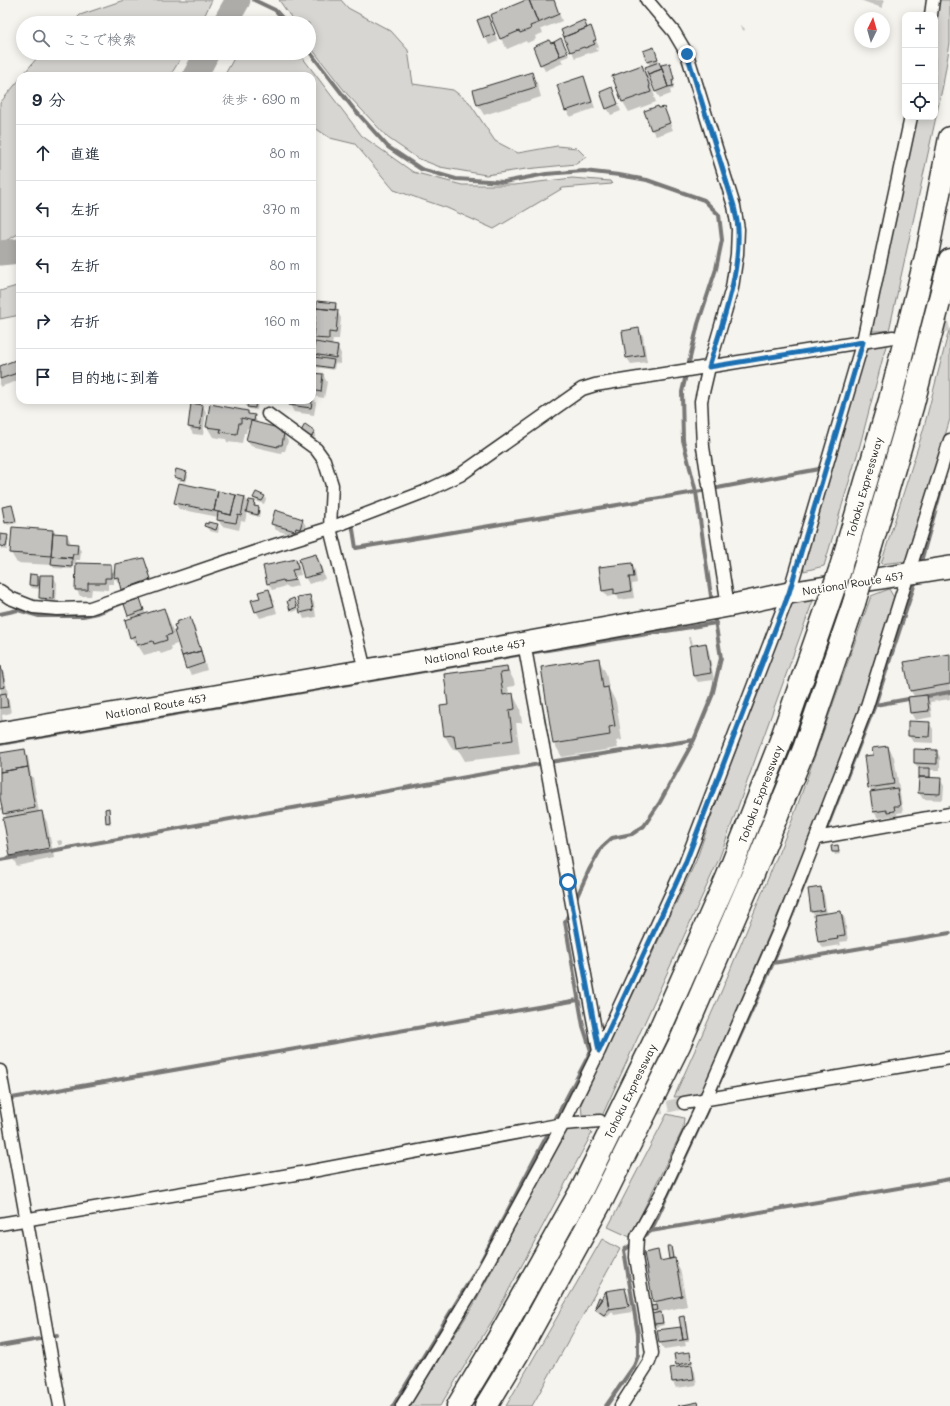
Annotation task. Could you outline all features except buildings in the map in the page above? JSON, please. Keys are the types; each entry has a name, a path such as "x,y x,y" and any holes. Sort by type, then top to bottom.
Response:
{"highway":[{"name":"Tohoku Expressway","path":"458,1406 497,1342 583,1187 656,1038 727,878 780,743 841,566 890,400 928,249 950,138"},
{"name":"Tohoku Expressway","path":"486,1406 518,1353 603,1198 679,1045 748,886 804,749 866,563 912,407 950,260"},
{"name":"National Route 457","path":"0,733 524,643 728,606 789,593 950,567"}],"street":[{"path":"647,0 674,32 687,54 734,206 738,229 737,254 732,288 709,367 701,401 703,447 728,606"},
{"path":"931,12 933,0"},
{"path":"402,1406 472,1291 563,1124 599,1051 685,864 789,593 863,342 909,120"},
{"path":"0,591 10,598 33,607 57,609 90,608 269,547 330,528 424,492 460,475 582,389 595,385 893,337"},
{"path":"268,414 316,449 324,460 332,485 330,528 365,670"},
{"path":"621,1406 649,1362 652,1353 636,1257 637,1237 662,1192 706,1098 782,924 868,706 950,440"},
{"path":"524,643 599,1051"},
{"path":"816,838 950,814"},
{"path":"684,1103 706,1098 950,1058"},
{"path":"0,1071 60,1406"},
{"path":"0,1224 308,1172 563,1124 600,1122"}],"shaded area":[{"path":"124,0 212,0 204,16 79,16"},
{"path":"279,0 341,0 348,8 391,31 408,50 413,84 453,90 469,102 495,141 518,153 557,146 577,148 586,157 576,164 486,175 440,167 417,158 388,138 347,94 316,54 316,16 290,16"},
{"path":"937,0 950,0 950,43 938,108 938,12 935,12"},
{"path":"35,60 180,60 172,72 25,72"},
{"path":"233,60 304,60 313,72 226,72"},
{"path":"316,75 362,136 413,172 462,185 514,185 572,178 610,181 612,184 563,188 494,229 447,208 394,190 355,144 330,138 316,129"},
{"path":"16,84 16,235 0,244 0,103"},
{"path":"913,120 935,120 889,331 872,331 870,322"},
{"path":"16,286 16,316 0,319 0,291"},
{"path":"950,329 950,419 907,561 881,564 923,431"},
{"path":"887,342 860,445 824,566 804,571 803,560 865,349 869,345"},
{"path":"889,589 896,601 867,689 810,839 703,1089 697,1096 674,1097 722,990 793,818 871,596"},
{"path":"815,595 719,859 602,1116 582,1115 581,1104 696,861 779,619 793,603"},
{"path":"667,1114 684,1118 683,1129 630,1237 608,1227"},
{"path":"585,1126 592,1133 495,1316 440,1406 409,1406 473,1306 567,1129"},
{"path":"602,1239 620,1249 532,1406 506,1406"}],"waterway":[{"path":"229,16 238,0"},
{"path":"254,0 275,10 281,16"},
{"path":"197,72 203,60"},
{"path":"316,60 353,108 388,147 421,169 456,179 504,182 546,174 584,171 619,175 647,180 704,200 719,215 722,240 716,269 698,324 682,392 683,440 696,492 712,603"},
{"path":"0,253 16,251"},
{"path":"350,524 352,523 356,548 696,492 819,469"},
{"path":"920,565 943,483"},
{"path":"824,835 875,705 916,580"},
{"path":"0,614 18,610 39,616 83,616 98,613 130,600"},
{"path":"575,901 589,870 602,847 612,838 632,834 644,826 660,802 694,740 712,696 721,658 714,614"},
{"path":"0,744 535,652 716,623"},
{"path":"922,697 950,692"},
{"path":"875,705 914,698"},
{"path":"0,860 556,761 694,740"},
{"path":"773,963 811,867"},
{"path":"554,1122 591,1051 583,1026 565,922 570,911"},
{"path":"713,1096 773,963 950,933"},
{"path":"6,1099 578,1000"},
{"path":"651,1231 707,1110"},
{"path":"393,1406 478,1267 551,1128"},
{"path":"641,1238 651,1231 950,1179"},
{"path":"606,1406 634,1366 638,1356 638,1334 624,1250 634,1243"},
{"path":"0,1346 57,1336"}],"tunnel":[{"path":"902,335 950,325"},
{"path":"615,1118 684,1103"}],"route":[{"path":"568,882 599,1051 685,864 789,593 863,342 709,367 732,288 737,254 738,229 734,206 687,54"}]}
